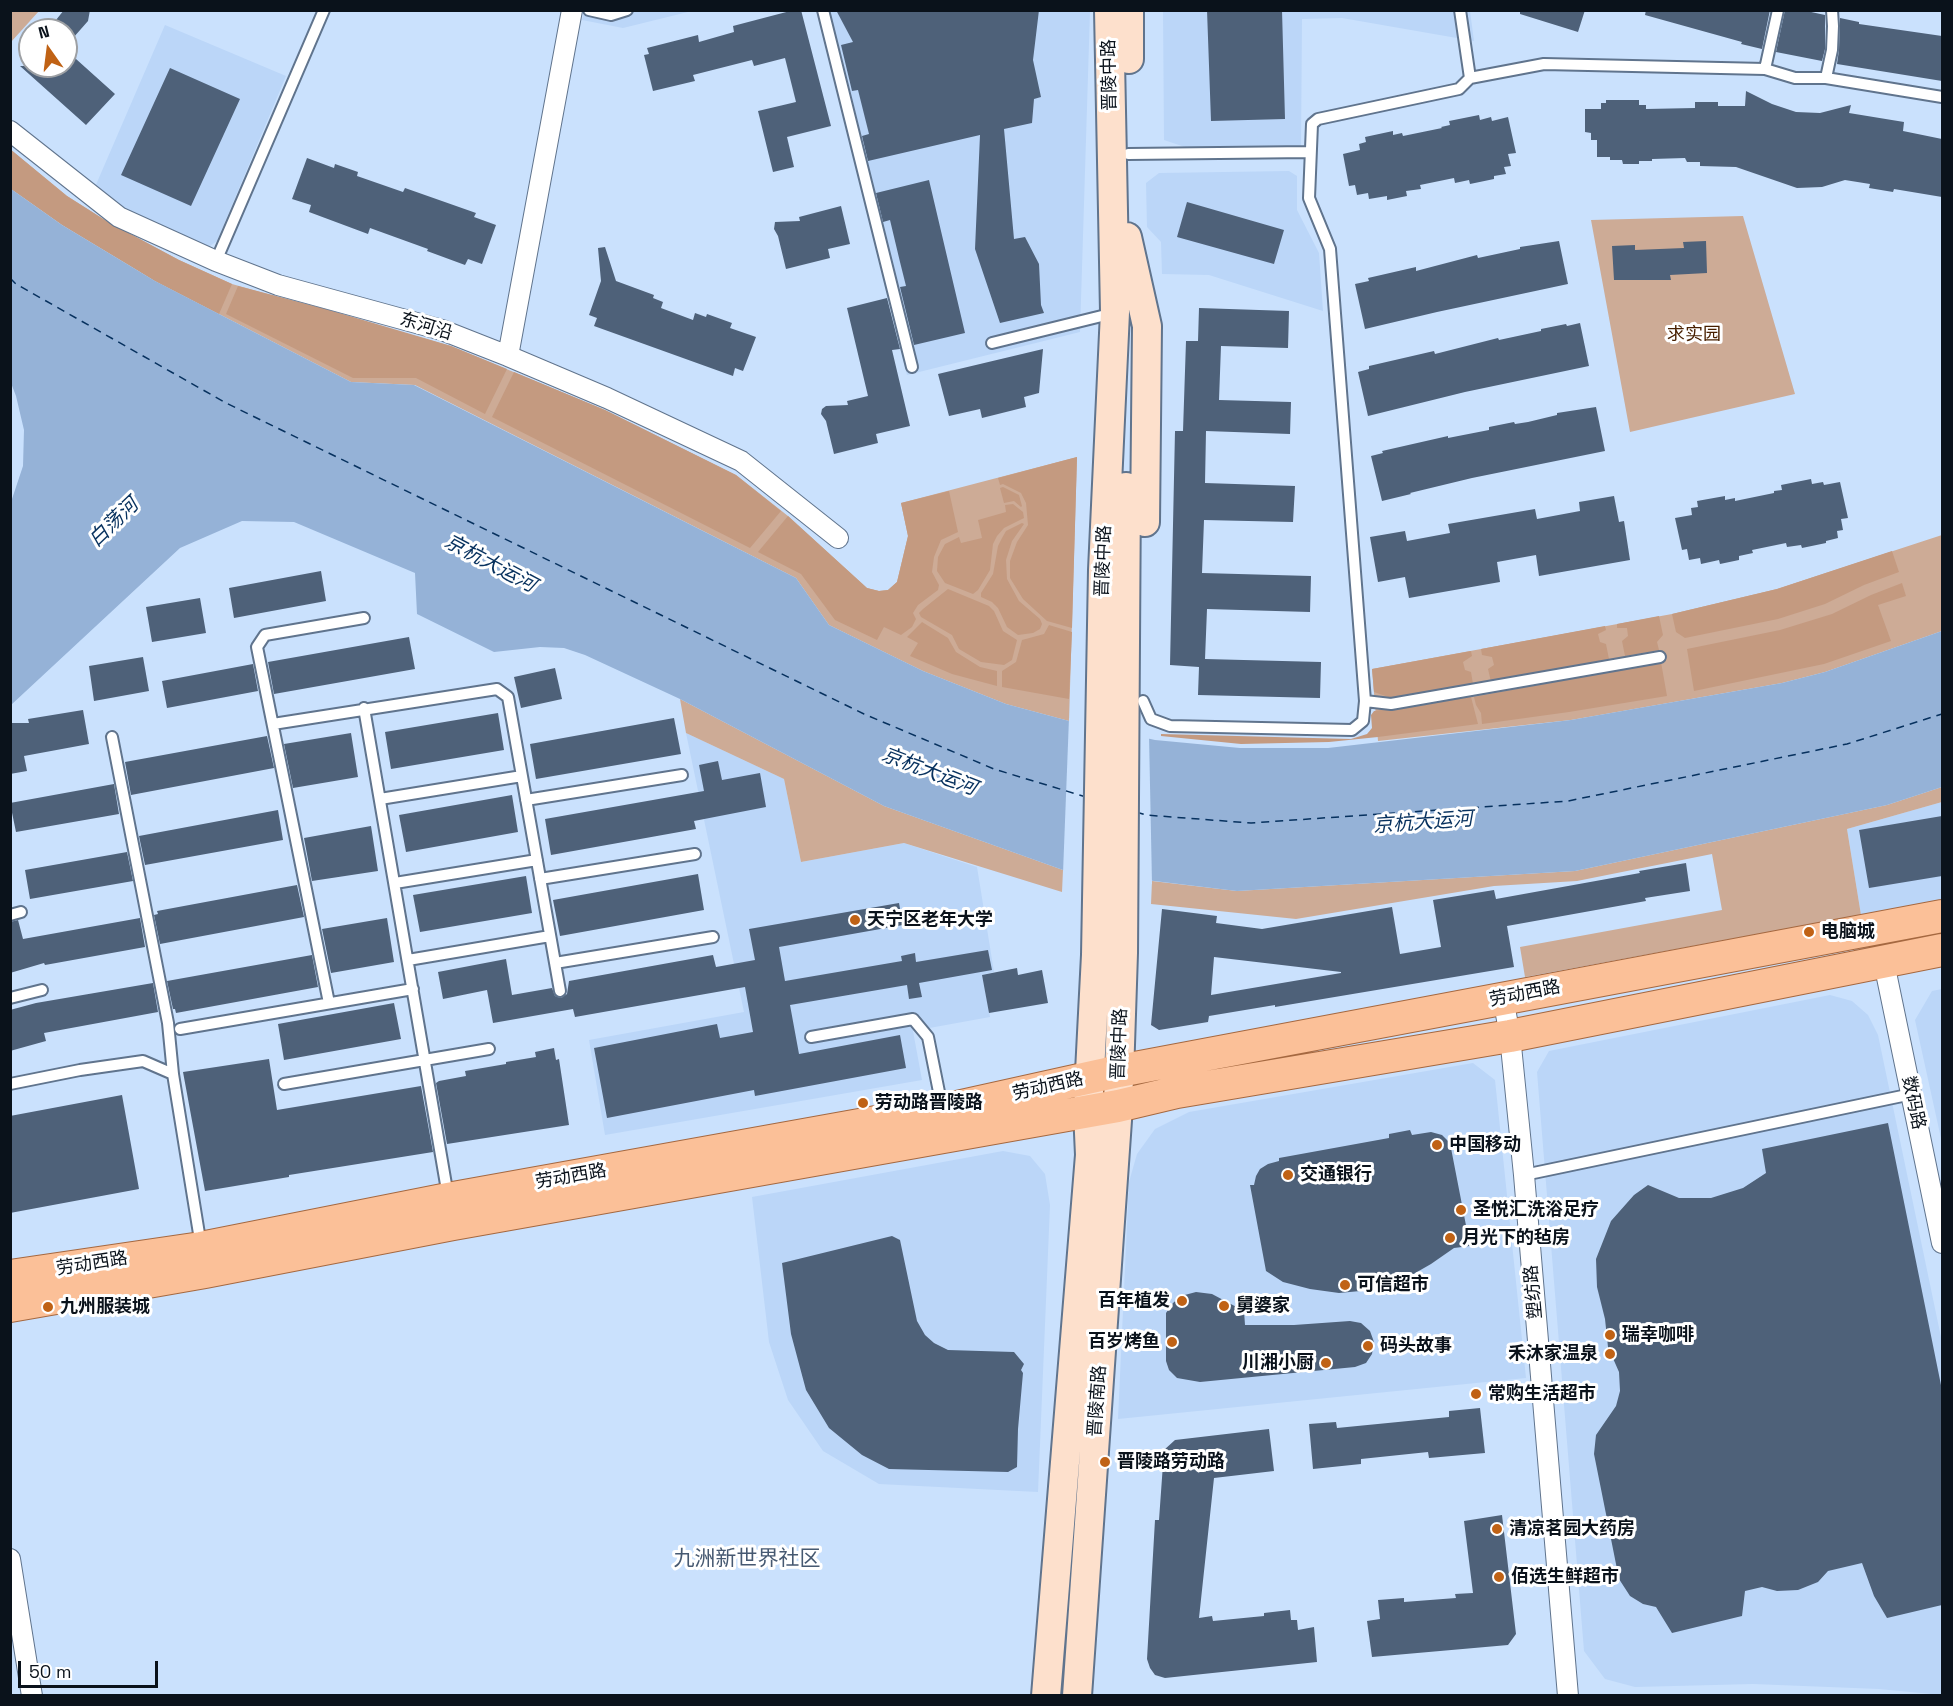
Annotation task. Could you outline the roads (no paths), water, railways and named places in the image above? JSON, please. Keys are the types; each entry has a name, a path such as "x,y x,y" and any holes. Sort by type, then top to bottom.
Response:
{"main road":[{"name":"晋陵中路","path":"1109,10 1115,312 1103,570 1123,700"},
{"name":"晋陵中路","path":"1088,1111 1089,1077 1110,954 1123,700 1129,10"},
{"name":"劳动西路","path":"10,1276 201,1248 448,1199 943,1110 1119,1071 1942,916"},
{"name":"劳动西路","path":"10,1306 205,1272 453,1224 1118,1106 1177,1092 1509,1036 1942,950"},
{"name":"晋陵中路","path":"1110,954 1119,1071 1118,1106"},
{"name":"晋陵南路","path":"1077,1695 1118,1106"},
{"name":"晋陵南路","path":"1046,1695 1090,1155 1088,1111"}],"street":[{"path":"508,356 572,10"},
{"name":"东河沿","path":"10,130 119,217 216,261 278,285 442,330 618,403 741,461 838,538"},
{"name":"数码路","path":"1884,963 1942,1243"},
{"name":"塑纺路","path":"1503,998 1524,1175 1568,1695"},
{"path":"10,1559 32,1695"}],"lane":[{"path":"216,261 324,10"},
{"path":"589,10 611,15 627,10"},
{"path":"823,10 912,367"},
{"path":"1460,10 1470,78"},
{"path":"1765,69 1778,10"},
{"path":"1826,78 1832,50 1832,10"},
{"path":"1123,700 1151,719 1170,726 1352,730 1363,721 1365,701 1330,249 1309,198 1312,123 1318,119 1459,89 1470,78 1544,64 1765,69 1795,78 1826,78 1942,97"},
{"path":"1128,154 1310,152"},
{"path":"992,343 1115,312"},
{"path":"329,1003 257,647 265,635 364,618"},
{"path":"1365,701 1391,704 1660,657"},
{"path":"273,723 497,689 508,697 560,991"},
{"path":"364,708 448,1199"},
{"path":"112,737 168,1023 173,1074 201,1248"},
{"path":"526,800 682,775"},
{"path":"380,799 522,776"},
{"path":"540,879 694,854"},
{"path":"395,883 537,860"},
{"path":"408,960 550,936"},
{"path":"555,963 713,937"},
{"path":"180,1029 413,989"},
{"path":"10,998 42,990"},
{"path":"810,1037 913,1019 928,1037 943,1110"},
{"path":"284,1084 489,1049"},
{"path":"10,1084 80,1070 143,1061 173,1074"},
{"path":"1524,1175 1912,1094"}],"water":[{"path":"11,189 62,225 155,281 351,382 414,385 796,578 829,625 923,671 1006,704 1155,740 1240,748 1328,748 1571,720 1782,683 1825,672 1942,631 1942,787 1887,805 1575,871 1237,891 1063,870 884,806 680,699 585,655 564,648 540,647 494,652 417,614 415,573 294,522 242,521 180,548 11,705 10,505 23,466 24,430 11,383"}],"place":[{"name":"天宁区老年大学","path":"855,920"},
{"name":"电脑城","path":"1809,932"},
{"name":"劳动路晋陵路","path":"863,1103"},
{"name":"中国移动","path":"1437,1145"},
{"name":"交通银行","path":"1288,1175"},
{"name":"圣悦汇洗浴足疗","path":"1461,1210"},
{"name":"月光下的毡房","path":"1450,1238"},
{"name":"可信超市","path":"1345,1285"},
{"name":"百年植发","path":"1182,1301"},
{"name":"舅婆家","path":"1224,1306"},
{"name":"九州服装城","path":"48,1307"},
{"name":"瑞幸咖啡","path":"1610,1335"},
{"name":"百岁烤鱼","path":"1172,1342"},
{"name":"码头故事","path":"1368,1346"},
{"name":"禾沐家温泉","path":"1610,1354"},
{"name":"川湘小厨","path":"1326,1363"},
{"name":"常购生活超市","path":"1476,1394"},
{"name":"晋陵路劳动路","path":"1105,1462"},
{"name":"清凉茗园大药房","path":"1497,1529"},
{"name":"佰选生鲜超市","path":"1499,1577"}],"district":[{"name":"九洲新世界社区","path":"747,1559"}],"park label":[{"name":"求实园","path":"1694,335"}],"water label":[{"name":"白荡河","path":"114,523"},
{"name":"京杭大运河","path":"490,564"},
{"name":"京杭大运河","path":"929,772"},
{"name":"京杭大运河","path":"1423,823"}]}
